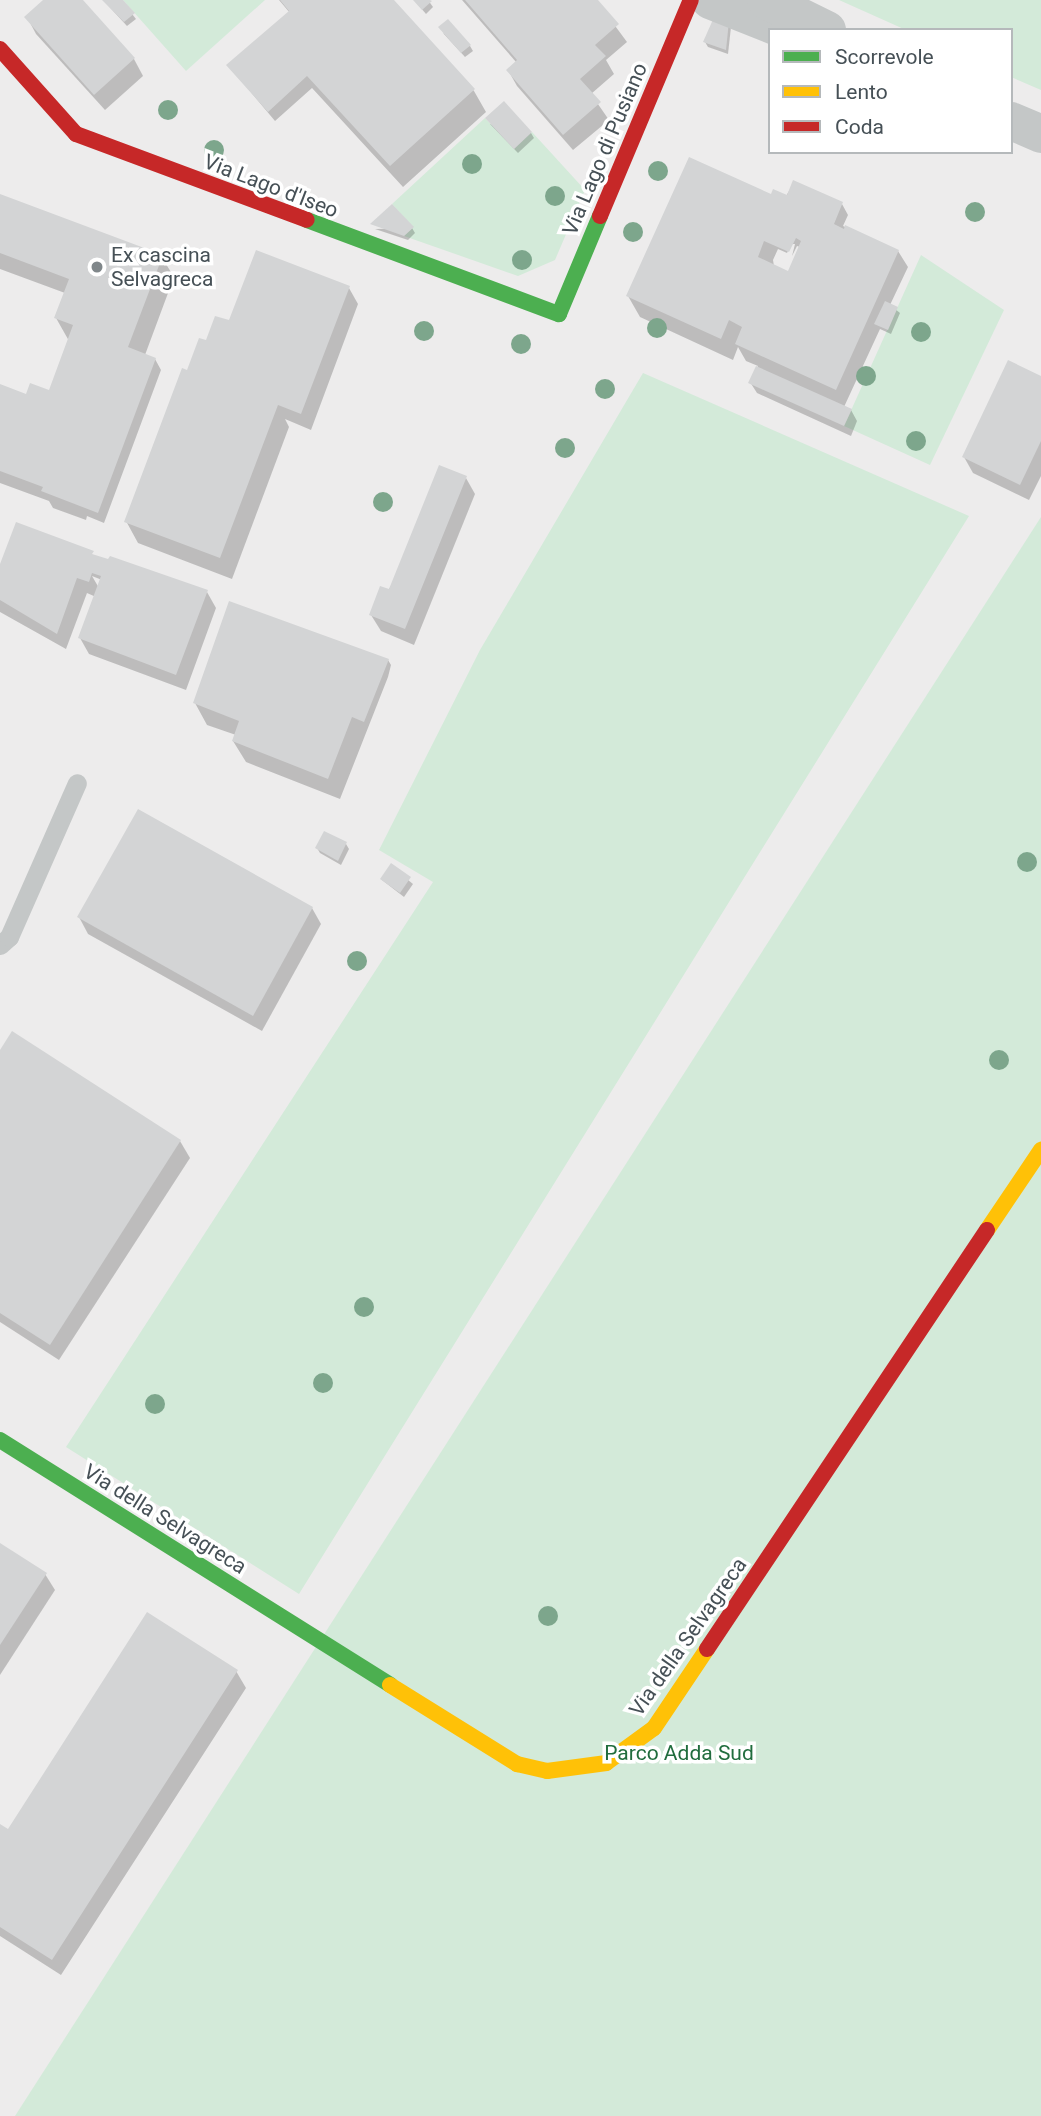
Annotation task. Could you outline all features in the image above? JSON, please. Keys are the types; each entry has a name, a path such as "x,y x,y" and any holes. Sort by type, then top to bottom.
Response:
{"street":[{"name":"Via Lago di Pusiano","path":"559,314 691,0"},
{"path":"710,0 780,28"},
{"path":"766,0 823,28"},
{"name":"Via Lago d'Iseo","path":"0,49 76,134 559,314"},
{"path":"1013,122 1041,134"},
{"name":"Via della Selvagreca","path":"0,1440 517,1764 547,1772 606,1763 654,1728 1041,1150"}],"lane":[{"path":"0,946 9,937 78,783"}],"green space":[{"path":"123,0 265,0 186,71"},
{"path":"839,0 1041,0 1041,90 1013,78 1013,28 902,28"},
{"path":"485,118 514,149 532,132 585,190 555,260 518,276 404,236 413,227 392,204"},
{"path":"921,255 1004,310 930,465 844,426"},
{"path":"643,373 969,516 299,1594 66,1447 433,882 379,850 480,650"},
{"name":"Parco Adda Sud","path":"1041,517 1041,2116 15,2116"}],"building":[{"path":"43,0 83,0 135,58 94,95 24,17"},
{"path":"102,0 123,0 135,13 124,22"},
{"path":"280,0 394,0 475,89 390,166 307,76 268,112 226,65 289,11"},
{"path":"413,0 430,0 432,1 422,10"},
{"path":"465,0 598,0 619,24 595,45 606,56 580,79 601,102 563,135 506,70 517,60"},
{"path":"715,15 729,21 726,50 703,42"},
{"path":"448,19 471,45 461,53 438,27"},
{"path":"504,101 532,132 514,149 485,118"},
{"path":"689,157 771,194 773,189 787,195 793,180 843,202 834,224 844,229 845,225 899,250 836,390 735,344 742,327 729,320 721,339 626,296","holes":["796,238 801,241 788,271 758,257 764,241 789,252"]},
{"path":"0,194 163,255 128,347 156,358 98,513 41,491 43,487 0,471 0,384 26,394 30,383 49,390 73,325 54,318 69,279 0,253"},
{"path":"392,204 414,227 404,236 370,224"},
{"path":"256,250 350,286 301,414 278,405 220,558 124,522 182,368 187,370 199,338 206,340 215,316 229,320"},
{"path":"885,301 898,307 888,330 874,324"},
{"path":"1008,360 1041,376 1041,441 1020,485 962,457"},
{"path":"756,366 852,409 844,426 748,383"},
{"path":"439,465 467,476 405,629 369,615 380,586 389,589"},
{"path":"16,522 94,551 92,554 108,559 110,556 208,590 176,675 78,638 101,576 92,573 89,582 77,578 57,634 0,600 0,564"},
{"path":"229,601 389,659 364,722 352,717 328,779 232,741 239,721 193,703"},
{"path":"138,809 313,907 253,1016 77,917"},
{"path":"324,831 347,842 338,861 315,848"},
{"path":"391,863 411,877 400,893 380,879"},
{"path":"12,1031 181,1140 50,1345 0,1313 0,1050"},
{"path":"0,1543 47,1573 0,1645"},
{"path":"147,1612 238,1670 52,1960 0,1927 0,1824 8,1829"}],"traffic: fast":[{"path":"307,220 559,314 600,216"},
{"path":"0,1440 390,1685"}],"traffic: slow":[{"path":"987,1230 1041,1150"},
{"path":"390,1685 517,1764 547,1771 606,1763 654,1728 707,1649"}],"traffic: jam":[{"path":"600,216 691,0"},
{"path":"0,49 76,134 307,220"},
{"path":"707,1649 987,1230"}],"place":[{"name":"Ex cascina Selvagreca","path":"97,267"}]}
